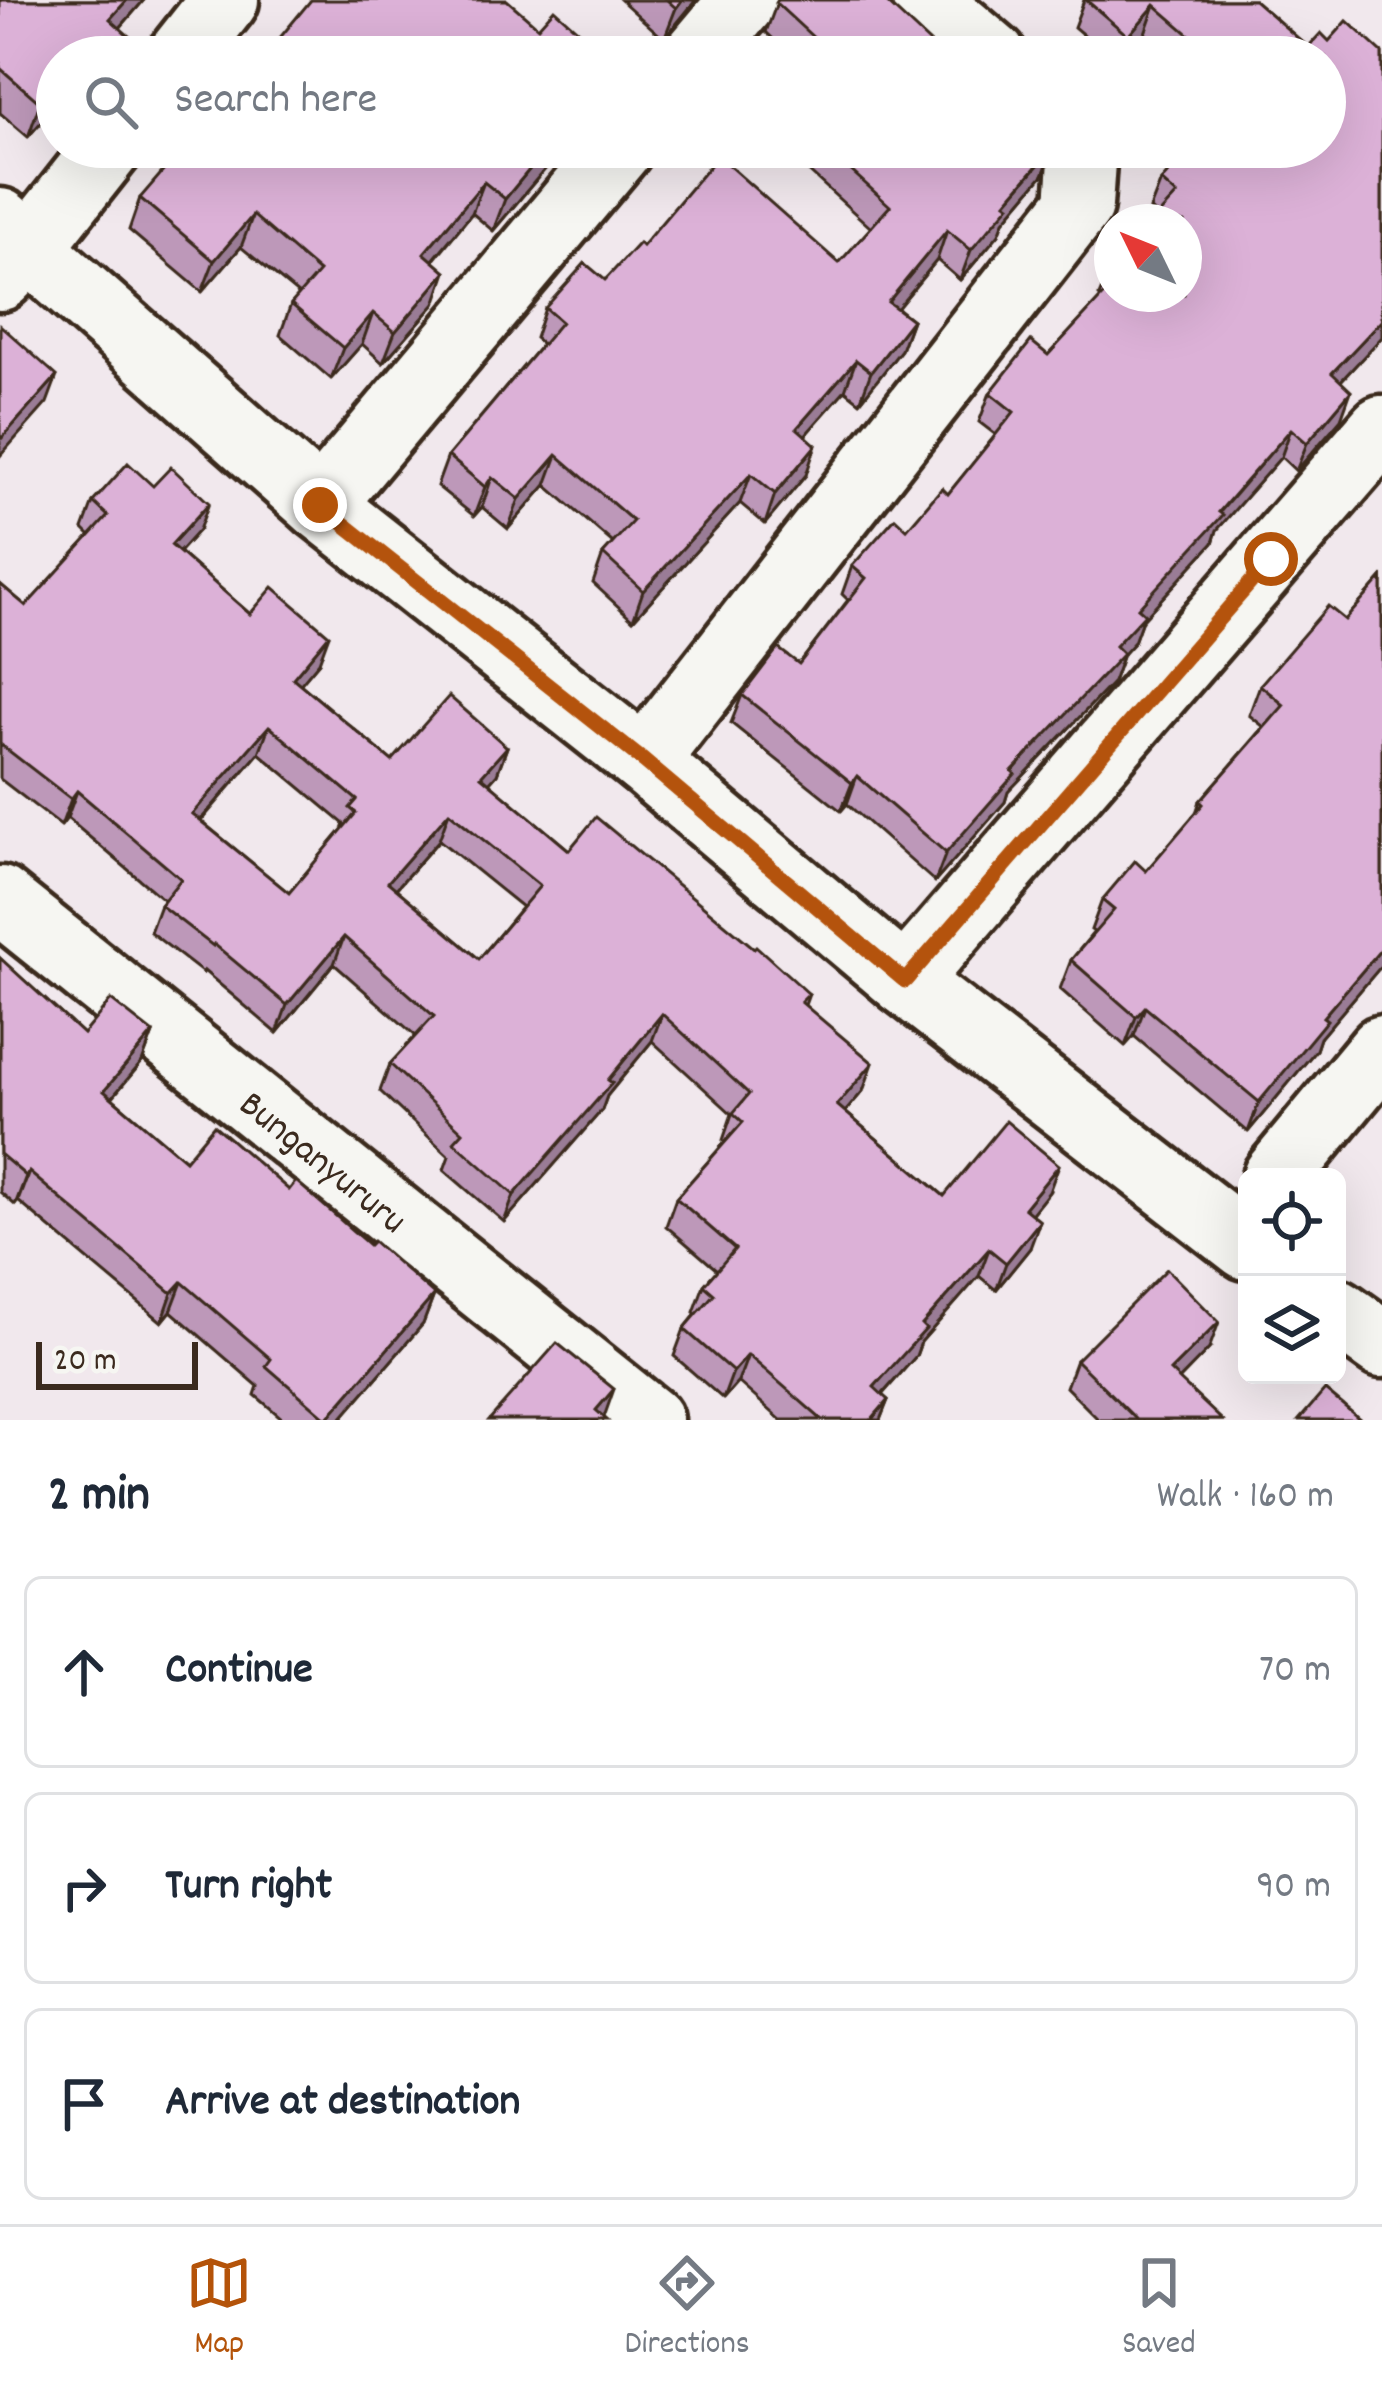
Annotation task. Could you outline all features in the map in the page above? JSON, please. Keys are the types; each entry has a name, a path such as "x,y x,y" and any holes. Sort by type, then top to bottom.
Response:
{"street":[{"path":"196,36 224,0"},
{"path":"714,36 744,0"},
{"path":"926,0 968,36"},
{"path":"88,168 10,248 320,505 644,761 905,981 1238,1228"},
{"path":"320,505 602,168"},
{"path":"644,761 1079,205 1082,168"},
{"path":"905,981 1382,429"},
{"name":"Bunganyururu","path":"0,900 650,1420"},
{"path":"1283,1168 1382,1049"},
{"path":"1346,1318 1382,1344"}],"building":[{"path":"0,0 127,0 110,19 129,36 36,36 36,100 0,68"},
{"path":"311,0 507,0 538,27 554,9 584,36 281,36"},
{"path":"884,0 923,36 812,36 776,3"},
{"path":"1086,0 1254,0 1295,36 1191,36 1155,5 1128,36"},
{"path":"1347,21 1382,53 1382,320 1332,373 1351,391 1307,443 1291,429 1219,512 1223,515 1138,608 1145,614 1115,646 1123,654 1012,771 1015,774 946,853 857,776 852,783 742,695 778,648 799,664 866,578 852,566 895,518 907,529 942,488 948,494 1014,412 990,393 1031,341 1048,355 1094,305 1094,312 1202,312 1202,204 1169,204 1177,195 1161,181 1172,168 1346,168 1346,36 1334,36"},
{"path":"166,168 531,168 505,199 484,182 424,253 446,272 395,332 373,313 343,348 291,304 319,272 253,215 214,261 140,198"},
{"path":"708,168 732,168 839,263 890,206 848,168 1035,168 971,250 947,230 888,302 912,320 871,372 856,360 797,428 816,445 775,494 751,474 643,591 603,554 633,521 557,455 519,499 492,477 485,487 448,456 561,322 545,308 585,263 605,280 639,243 642,246"},
{"path":"0,325 57,376 0,440"},
{"path":"128,463 153,486 171,467 209,503 171,545 250,614 273,587 329,635 293,678 392,761 449,696 507,747 481,776 569,850 596,817 809,994 801,1002 873,1063 837,1105 944,1196 1006,1121 1059,1165 1024,1208 1040,1221 1006,1263 989,1249 922,1325 926,1329 874,1387 888,1400 871,1420 822,1420 748,1355 733,1372 684,1329 714,1294 704,1285 735,1249 676,1198 743,1122 733,1113 749,1094 662,1014 608,1080 612,1083 514,1195 454,1142 463,1132 390,1064 434,1016 344,937 287,1005 160,905 181,879 77,791 71,799 0,744 0,584 26,606 108,516 93,502","holes":["269,726 357,800 350,808 356,813 289,893 192,814","449,812 540,886 479,959 388,882"]},
{"path":"1382,578 1382,948 1259,1102 1145,1007 1136,1017 1071,960 1114,910 1102,900 1135,861 1146,871 1284,705 1260,685 1328,606 1345,620"},
{"path":"0,958 83,1034 111,1000 153,1033 104,1091 185,1160 214,1125 289,1190 296,1181 434,1295 327,1419 266,1366 271,1359 182,1282 172,1293 29,1172 26,1176 0,1154"},
{"path":"1167,1269 1219,1322 1170,1371 1222,1420 1137,1420 1076,1360"},
{"path":"557,1343 614,1389 596,1410 607,1420 489,1420"},
{"path":"1325,1390 1361,1420 1299,1420"}],"route":[{"path":"320,505 644,761 905,981 1271,559"}]}
